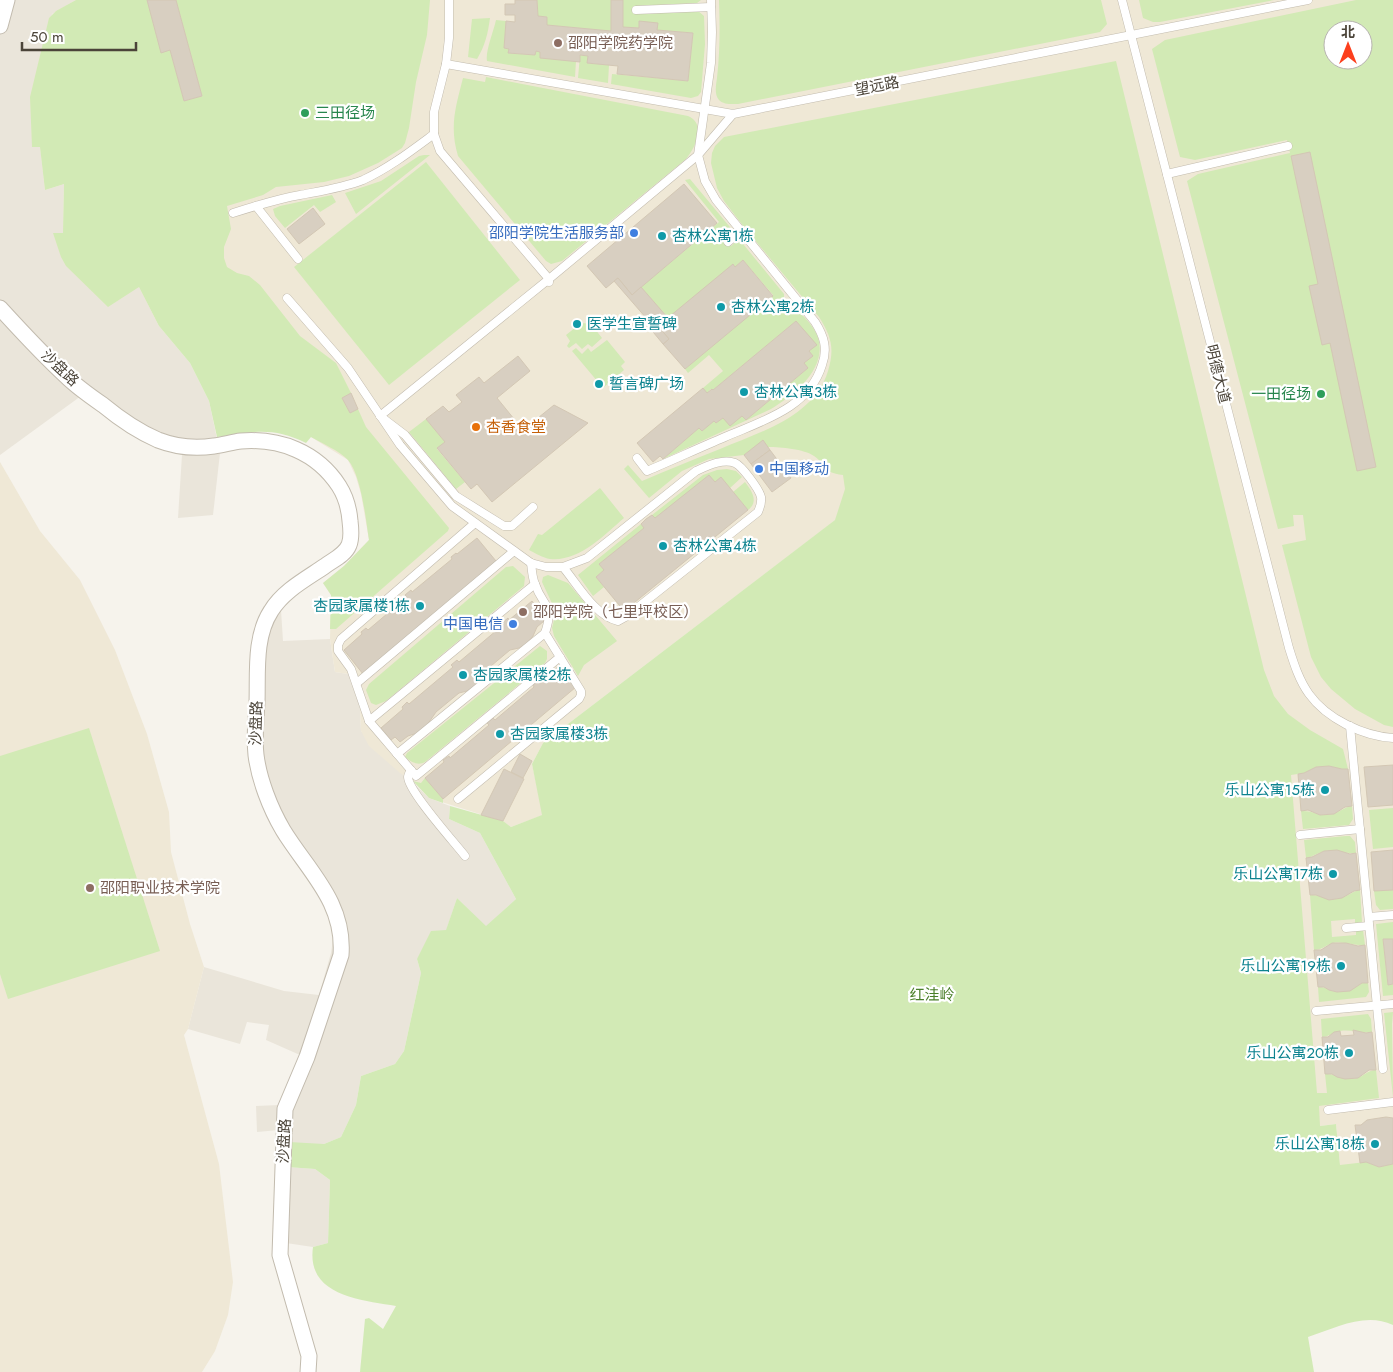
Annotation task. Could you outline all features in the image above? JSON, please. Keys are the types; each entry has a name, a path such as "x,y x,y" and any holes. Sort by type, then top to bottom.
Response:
{"street":[{"path":"0,26 7,0"},
{"name":"沙盘路","path":"0,308 67,378 130,427 160,441 188,448 239,441 267,440 286,445 305,454 322,466 345,496 350,514 351,532 349,544 343,554 301,582 277,602 264,623 259,642 256,732 256,754 259,773 282,828 334,906 342,942 341,955 307,1057 285,1110 280,1255 309,1356 308,1372"}],"lane":[{"path":"449,0 449,38 446,64 434,112 434,134 440,151 549,282"},
{"name":"明德大道","path":"1122,0 1288,648 1297,673 1310,695 1329,714 1350,726 1371,734 1393,738"},
{"name":"望远路","path":"446,64 732,114 1308,0"},
{"path":"636,10 711,3 712,43 698,155 705,181 716,200 815,322 822,332 825,349 821,371 814,384 804,396 776,415 647,471 637,458"},
{"path":"380,416 549,282 698,155 732,114"},
{"path":"233,213 300,195 344,187 362,180 380,172 404,157 434,134"},
{"path":"1166,174 1288,146"},
{"path":"256,206 298,259"},
{"path":"728,242 741,231"},
{"path":"287,298 348,368 400,445 452,506 530,563 546,567 563,567 575,564 592,554 696,471 710,465 734,462 740,466 758,490 761,498 758,512 628,616 618,621 608,619 600,613 563,567"},
{"path":"380,416 405,435 456,496 504,526 512,526 533,507"},
{"path":"475,523 341,639 338,651 351,669 369,721 416,776 560,657"},
{"path":"357,684 514,551"},
{"path":"398,754 546,633 550,619 549,610 535,584 530,563"},
{"path":"369,721 535,584"},
{"path":"458,799 579,699 581,690 546,633"},
{"path":"1350,726 1383,1069"},
{"path":"411,770 408,776 410,784 433,818 465,856"},
{"path":"1300,835 1360,829"},
{"path":"1369,917 1393,915"},
{"path":"1346,928 1369,926"},
{"path":"1316,1011 1393,1004"},
{"path":"1328,1110 1393,1102"}],"shaded area":[{"path":"0,0 76,0 52,14 32,146 40,146 45,190 64,184 63,233 53,233 139,287 159,326 190,363 209,401 220,453 213,515 178,518 182,455 157,447 129,434 81,396 0,455"},
{"name":"邵阳学院（七里坪校区）","path":"76,0 1393,0 1393,1197 1340,1165 1336,1124 1320,1126 1031,371 543,743 532,764 543,815 511,827 502,821 429,798 413,781 400,773 369,746 361,731 360,708 348,674 335,672 330,639 331,595 323,583 344,566 369,540 361,494 348,460 311,437 159,326 139,287 108,307 66,266 61,257 53,233 63,233 64,184 45,190 40,147 32,147 30,97 49,18 56,11"},
{"name":"邵阳职业技术学院","path":"0,462 40,531 80,580 115,650 147,734 169,812 171,852 190,924 204,967 188,1029 184,1035 219,1164 233,1282 228,1315 215,1351 202,1372 0,1372"},
{"path":"268,601 281,610 283,641 330,639 335,672 348,674 360,708 361,731 429,798 450,806 449,819 480,833 516,899 486,927 457,898 446,931 417,959 421,973 404,1051 395,1064 361,1076 356,1105 341,1137 324,1144 287,1167 315,1169 330,1180 328,1243 313,1247 286,1243 273,1244 279,1130 257,1132 256,1106 279,1105 300,1055 266,1040 269,1025 247,1022 240,1044 188,1029 204,967 284,991 319,995 331,953 334,932 330,912 277,837 263,804 252,650 261,612"}],"green space":[{"path":"76,0 147,0 161,52 170,50 184,101 202,96 176,0 430,0 427,35 416,82 409,128 402,148 378,163 349,176 324,182 276,187 263,195 227,206 231,229 224,247 224,258 227,267 237,273 249,276 260,285 300,336 336,363 351,393 342,398 350,413 358,409 366,427 449,528 448,531 336,629 330,629 331,595 323,583 344,566 369,540 360,487 353,467 348,460 335,450 311,437 306,443 272,432 252,432 217,437 209,401 190,363 159,326 139,287 108,307 66,266 61,257 53,233 63,233 64,184 45,190 40,147 32,147 30,97 49,18 56,11"},
{"path":"537,0 611,0 611,31 547,25 547,17 538,16"},
{"path":"623,0 701,0 697,3 655,5 655,9 698,11 704,16 705,44 701,92 698,96 691,98 611,84 612,74 688,81 693,33 657,30 639,22 639,28 623,27"},
{"path":"719,0 1101,0 1107,24 1100,32 731,104 721,102 717,98 716,92 720,29"},
{"path":"1139,0 1274,0 1153,22 1143,18"},
{"path":"1356,0 1393,0 1393,727 1384,725 1355,709 1331,689 1321,677 1311,657 1282,545 1306,540 1303,515 1293,515 1294,526 1278,529 1187,181 1198,174 1290,153 1287,140 1195,160 1180,157 1152,49 1165,40"},
{"path":"490,18 486,39 480,54 477,59 468,57 472,19"},
{"path":"496,20 506,21 504,48 509,49 508,53 535,55 536,51 576,61 575,77 487,61 488,47"},
{"path":"580,55 588,56 587,63 609,65 608,83 578,78"},
{"name":"红洼岭","path":"1116,61 1264,670 1274,696 1288,714 1310,730 1343,749 1348,769 1329,766 1316,767 1304,773 1291,775 1317,1093 1327,1093 1325,1074 1353,1079 1376,1070 1379,1098 1319,1106 1320,1126 1336,1124 1340,1165 1366,1162 1379,1167 1393,1164 1393,1325 1382,1321 1361,1321 1308,1337 1314,1372 360,1372 365,1319 369,1318 383,1329 396,1306 353,1298 339,1293 327,1286 318,1276 313,1263 313,1247 328,1243 330,1180 315,1169 287,1167 289,1142 324,1144 341,1137 356,1105 361,1076 395,1064 404,1051 421,973 417,959 431,931 446,930 457,898 486,926 516,899 480,833 449,819 450,806 503,821 511,827 542,815 532,764 543,743 835,520 845,489 843,475 831,472 814,456 798,450 768,447 763,441 744,455 709,459 682,471 649,498 624,469 628,465 642,481 768,429 784,421 811,400 821,387 828,371 831,342 819,317 744,227 724,201 717,188 711,163 715,146 724,137"},
{"path":"486,77 688,116 697,125 698,136 696,143 686,159 562,261 551,264 546,261 458,156 454,135 454,116 463,78 485,82"},
{"path":"430,155 356,214 345,193 381,181 419,156"},
{"path":"426,162 520,280 389,385 294,267"},
{"path":"690,179 734,232 726,239 731,246 739,239 784,294 781,304 786,310 791,307 796,308 810,324 817,335 820,347 819,358 808,379 790,396 771,409 663,459 699,428 702,431 714,421 716,423 723,418 742,416 746,420 808,368 804,363 812,356 809,351 816,345 796,321 707,393 703,388 723,371 709,355 688,373 685,369 773,295 743,260 735,267 733,265 668,318 641,287 719,222 685,180"},
{"path":"332,195 336,202 320,212 314,205 285,228 275,216 273,209 280,206"},
{"path":"581,323 595,324 595,329 602,338 592,347 588,344 582,349 576,343 569,348 567,346 570,341 566,335"},
{"path":"607,340 625,362 621,366 624,370 603,388 572,351 576,348 582,354 588,348 591,352"},
{"path":"426,419 445,442 437,449 465,482 456,489 409,432"},
{"path":"727,469 736,471 742,477 730,488 715,482 655,518 652,515 703,475"},
{"path":"745,482 754,500 748,510 733,492"},
{"path":"600,488 624,518 608,532 581,552 561,559 550,559 529,550 538,534 542,535"},
{"path":"641,524 644,528 599,564 604,570 596,577 604,587 593,596 578,575"},
{"path":"513,566 525,577 524,586 386,701 376,705 371,703 366,690 369,684 506,567"},
{"path":"548,575 568,583 617,641 584,665 578,676 554,636 552,628 556,612 542,582 543,577"},
{"path":"540,646 547,651 545,663 425,762 415,763 405,757 407,753"},
{"path":"89,728 160,951 8,999 0,974 0,756"},
{"path":"425,778 443,799 443,803 429,798 413,781 421,783"},
{"path":"1352,806 1353,819 1349,825 1303,829 1301,811 1329,815"},
{"path":"1393,808 1393,847 1373,849 1369,810"},
{"path":"1350,836 1355,842 1356,853 1326,851 1306,858 1304,840"},
{"path":"1360,890 1362,922 1355,923 1355,919 1331,921 1332,937 1356,935 1356,931 1363,930 1365,945 1337,943 1314,950 1310,895 1336,899"},
{"path":"1393,890 1393,909 1380,910 1376,905 1374,891"},
{"path":"1393,922 1393,939 1383,940 1388,985 1393,984 1393,995 1383,996 1376,924"},
{"path":"1362,983 1368,983 1369,992 1366,997 1319,1002 1318,987 1343,992 1351,990"},
{"path":"1393,1012 1392,1024 1393,1097 1384,1013"},
{"path":"1368,1014 1371,1019 1372,1032 1344,1031 1322,1037 1321,1019"}],"building":[{"path":"147,0 176,0 202,96 184,101 170,50 161,53"},
{"path":"515,0 537,0 538,16 547,17 547,25 611,31 611,0 623,0 623,27 639,28 639,21 658,23 657,30 693,33 688,81 617,74 618,66 587,63 588,56 580,55 580,62 540,58 540,52 536,51 535,55 508,53 509,49 504,48 506,21 515,22 515,15 505,15 505,4 515,4"},
{"path":"1310,152 1376,467 1357,471 1330,343 1322,345 1309,286 1318,284 1291,156"},
{"name":"杏林公寓1栋","path":"684,184 717,223 632,295 618,278 606,288 587,266"},
{"path":"313,208 325,224 299,244 287,229"},
{"name":"杏林公寓2栋","path":"743,260 773,296 685,369 663,344 669,339 658,326 733,264 735,267"},
{"path":"618,278 632,295 641,287 668,318 658,326 669,339 663,344 644,321 647,319 614,281"},
{"name":"杏林公寓3栋","path":"796,321 817,345 809,351 813,356 804,363 808,368 746,420 742,416 730,426 723,418 716,423 714,421 702,431 699,428 663,459 660,456 653,462 637,443 703,388 707,393 713,390"},
{"name":"杏香食堂","path":"518,356 530,371 497,398 523,430 554,405 588,423 492,502 477,484 471,489 437,448 445,442 426,419 443,406 449,412 462,402 456,395 479,377 484,383"},
{"path":"351,393 358,409 350,413 342,398"},
{"path":"763,440 770,450 751,464 744,455"},
{"path":"770,450 791,478 772,492 751,464"},
{"name":"杏林公寓4栋","path":"709,475 715,482 721,477 748,510 624,611 596,577 604,570 599,564 644,528 641,524 646,519 652,515 655,518"},
{"name":"杏园家属楼1栋","path":"477,538 496,561 363,674 344,650 362,634 361,632 366,628 368,630 407,597 405,595 411,590 412,592 452,559 451,557"},
{"name":"杏园家属楼2栋","path":"532,601 542,613 539,615 544,621 537,627 527,643 519,648 510,650 485,671 475,686 459,693 436,712 425,728 400,742 395,737 391,740 381,728 403,709 402,707 407,702 409,704 453,667 451,665 457,660 459,662 503,625 502,623 508,618 509,620"},
{"name":"杏园家属楼3栋","path":"559,666 576,687 443,799 425,778 444,762 443,760 449,756 450,758 489,725 487,723 493,718 495,720 534,687 533,685 538,681 540,682"},
{"path":"520,754 532,761 523,778 511,772"},
{"path":"1393,765 1393,805 1368,807 1364,767"},
{"name":"乐山公寓15栋","path":"1329,766 1348,769 1352,806 1345,807 1334,814 1320,815 1308,810 1301,811 1298,774 1316,767"},
{"path":"504,769 524,779 503,821 481,815"},
{"name":"乐山公寓17栋","path":"1337,850 1350,854 1356,853 1360,890 1354,891 1342,898 1329,900 1316,895 1310,895 1306,858 1324,851"},
{"path":"1393,850 1393,890 1374,891 1371,852"},
{"path":"1383,939 1393,939 1393,984 1388,985"},
{"name":"乐山公寓19栋","path":"1332,943 1365,945 1368,983 1362,983 1350,991 1337,992 1324,987 1318,987 1314,950 1321,950"},
{"name":"乐山公寓20栋","path":"1353,1030 1366,1033 1372,1032 1376,1070 1369,1070 1358,1078 1345,1079 1332,1074 1325,1074 1322,1037 1328,1037 1334,1032 1340,1031 1341,1036 1354,1035"},
{"name":"乐山公寓18栋","path":"1386,1117 1393,1118 1393,1164 1379,1167 1366,1162 1360,1163 1355,1125 1361,1125 1367,1120"}],"place":[{"name":"邵阳学院药学院","path":"558,43"},
{"name":"三田径场","path":"305,113"},
{"name":"邵阳学院生活服务部","path":"634,233"},
{"name":"杏林公寓1栋","path":"662,236"},
{"name":"杏林公寓2栋","path":"721,307"},
{"name":"医学生宣誓碑","path":"577,324"},
{"name":"誓言碑广场","path":"599,384"},
{"name":"杏林公寓3栋","path":"744,392"},
{"name":"一田径场","path":"1321,394"},
{"name":"杏香食堂","path":"476,427"},
{"name":"中国移动","path":"759,469"},
{"name":"杏林公寓4栋","path":"663,546"},
{"name":"杏园家属楼1栋","path":"420,606"},
{"name":"邵阳学院（七里坪校区）","path":"523,612"},
{"name":"中国电信","path":"513,624"},
{"name":"杏园家属楼2栋","path":"463,675"},
{"name":"杏园家属楼3栋","path":"500,734"},
{"name":"乐山公寓15栋","path":"1325,790"},
{"name":"乐山公寓17栋","path":"1333,874"},
{"name":"邵阳职业技术学院","path":"90,888"},
{"name":"乐山公寓19栋","path":"1341,966"},
{"name":"乐山公寓20栋","path":"1349,1053"},
{"name":"乐山公寓18栋","path":"1375,1144"}]}
